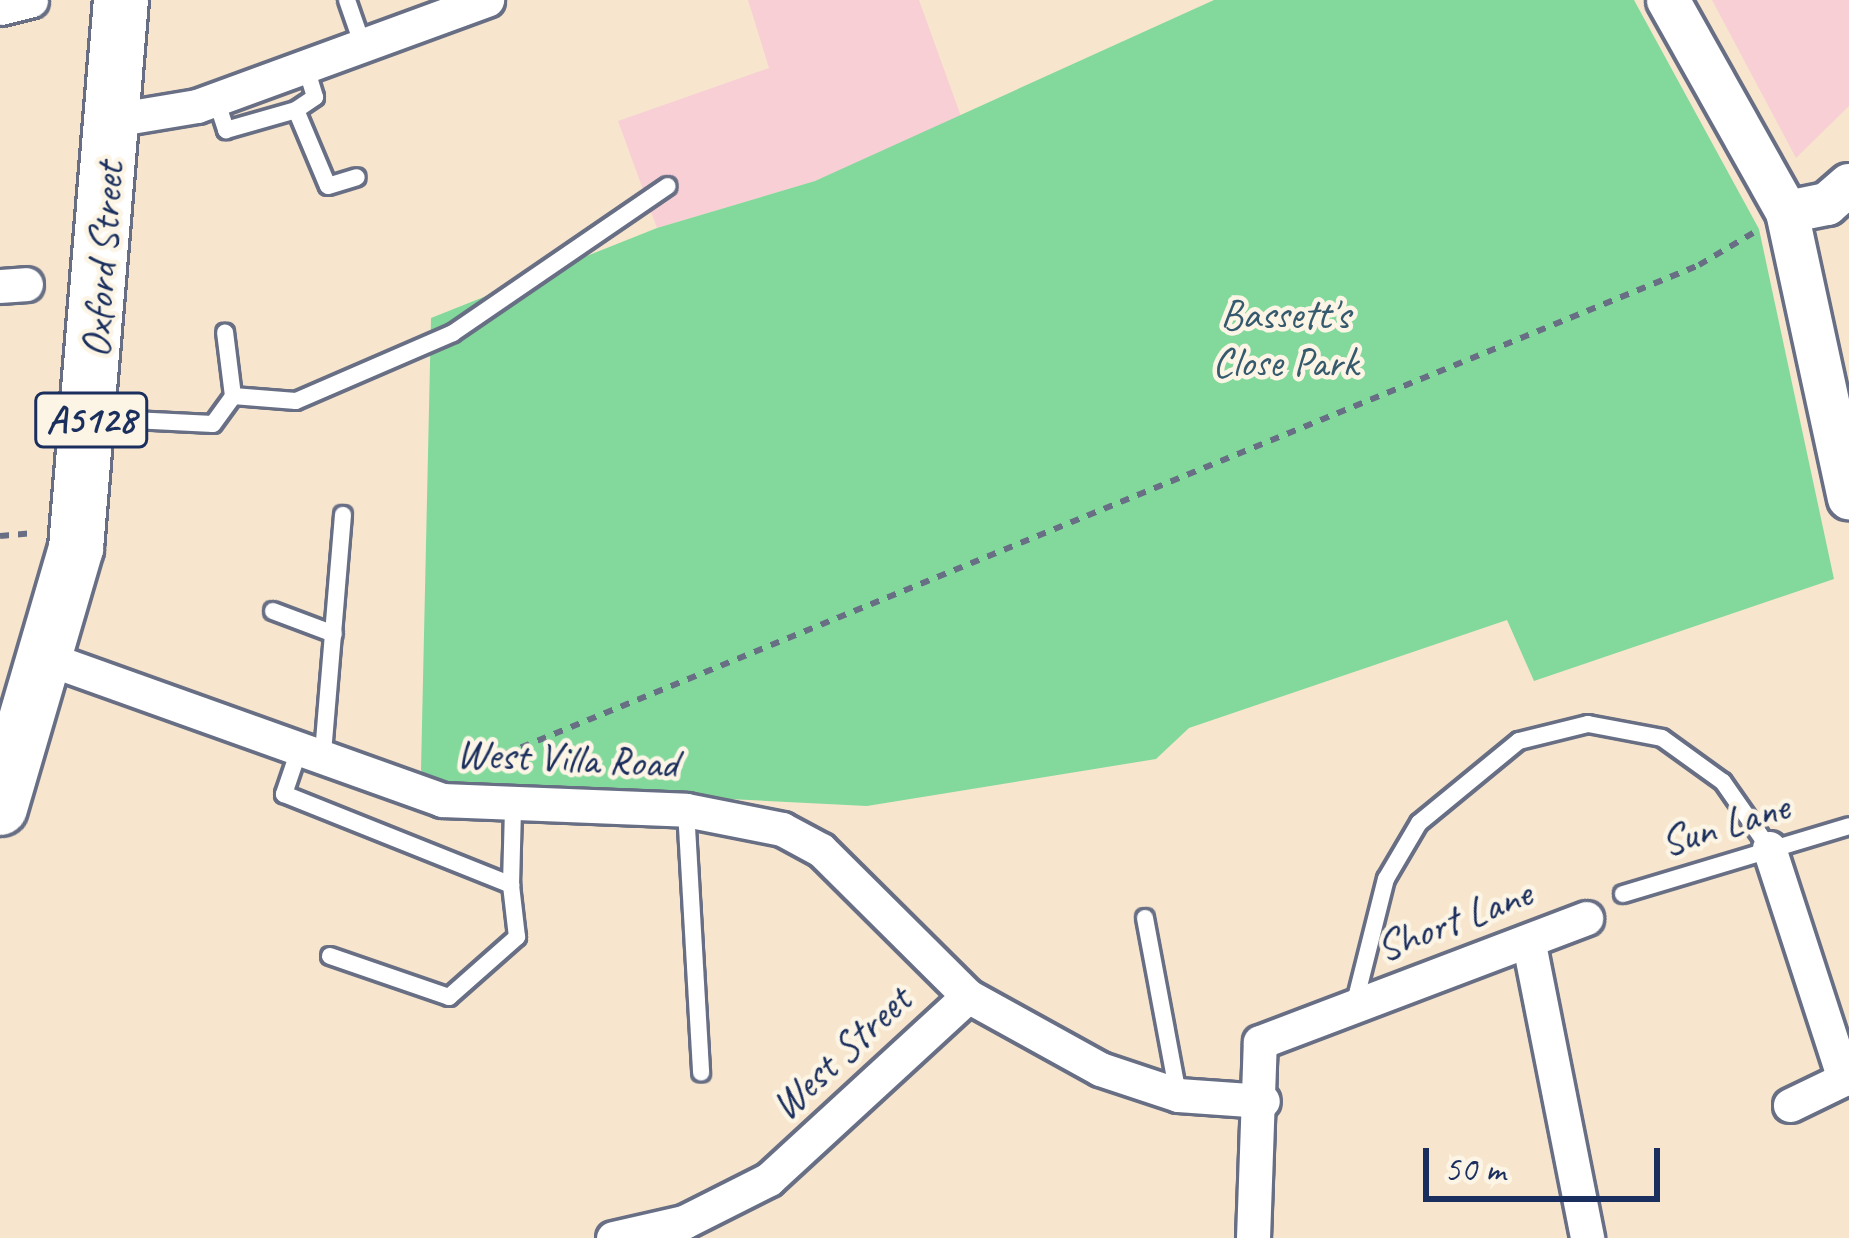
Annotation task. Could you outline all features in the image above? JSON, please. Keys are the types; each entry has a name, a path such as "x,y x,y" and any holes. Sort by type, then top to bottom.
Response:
{"main road":[{"name":"Oxford Street","path":"0,808 76,548 91,418 122,0"}],"street":[{"path":"0,8 31,0"},
{"path":"113,120 216,99 487,0"},
{"path":"1668,0 1786,212 1849,498"},
{"path":"1786,212 1827,204 1849,185"},
{"name":"West Villa Road","path":"46,658 312,749 442,800 513,808 686,810 821,850 968,996"},
{"path":"1768,848 1847,1079 1790,1105"},
{"name":"Short Lane","path":"1264,1101 1260,1042 1529,944 1586,918"},
{"path":"1529,944 1587,1238"},
{"name":"West Street","path":"613,1238 684,1222 769,1179 968,996 1100,1069 1178,1095 1264,1101"},
{"path":"1253,1238 1264,1101"}],"lane":[{"path":"347,0 363,46"},
{"path":"216,99 226,130 296,110 315,97 306,67"},
{"path":"296,110 328,186 357,177"},
{"path":"232,396 296,400 453,333 668,186"},
{"path":"91,418 194,428 228,413 232,396 225,332"},
{"path":"343,515 334,634 312,749 284,794 511,885"},
{"path":"273,611 334,634"},
{"path":"1354,1006 1385,879 1419,823 1519,741 1588,724 1662,738 1723,782 1768,848"},
{"path":"330,956 449,997 517,937 511,885 513,808"},
{"path":"686,810 701,1073"},
{"name":"Sun Lane","path":"1623,894 1849,826"},
{"path":"1145,918 1178,1095"}],"path":[{"path":"442,800 456,773 553,743 1699,265 1786,212"},
{"path":"0,536 43,532"}],"shaded area":[{"path":"748,0 919,0 962,119 815,181 657,228 618,121 769,68"},
{"path":"1712,0 1849,0 1849,106 1796,158"}],"green space":[{"name":"Bassett's Close Park","path":"1214,0 1634,0 1759,229 1834,579 1534,681 1507,620 1189,728 1156,759 867,806 552,790 442,800 421,770 431,318 657,228 815,181"}]}
